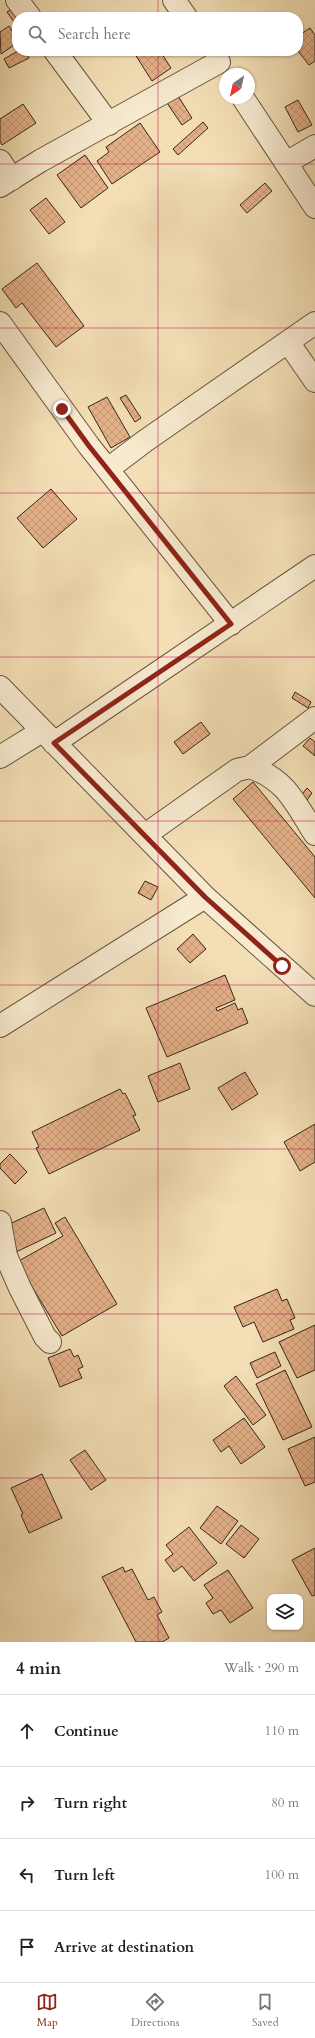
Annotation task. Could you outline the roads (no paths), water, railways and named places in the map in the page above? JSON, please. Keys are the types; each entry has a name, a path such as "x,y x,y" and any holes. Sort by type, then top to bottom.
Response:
{"street":[{"path":"17,0 26,12"},
{"path":"174,0 182,12"},
{"path":"59,56 109,124"},
{"path":"4,175 109,124 219,62"},
{"path":"248,104 315,207"},
{"path":"286,163 315,146"},
{"path":"0,322 108,469 231,624"},
{"path":"108,469 145,441 315,323"},
{"path":"288,342 315,381"},
{"path":"0,757 48,737 313,574"},
{"path":"0,687 205,897 315,995"},
{"path":"145,835 237,770 250,767 315,718"},
{"path":"250,767 267,773 283,785 315,834"},
{"path":"0,1026 205,897"},
{"path":"0,1222 6,1256 27,1302 45,1337 50,1342"}]}
